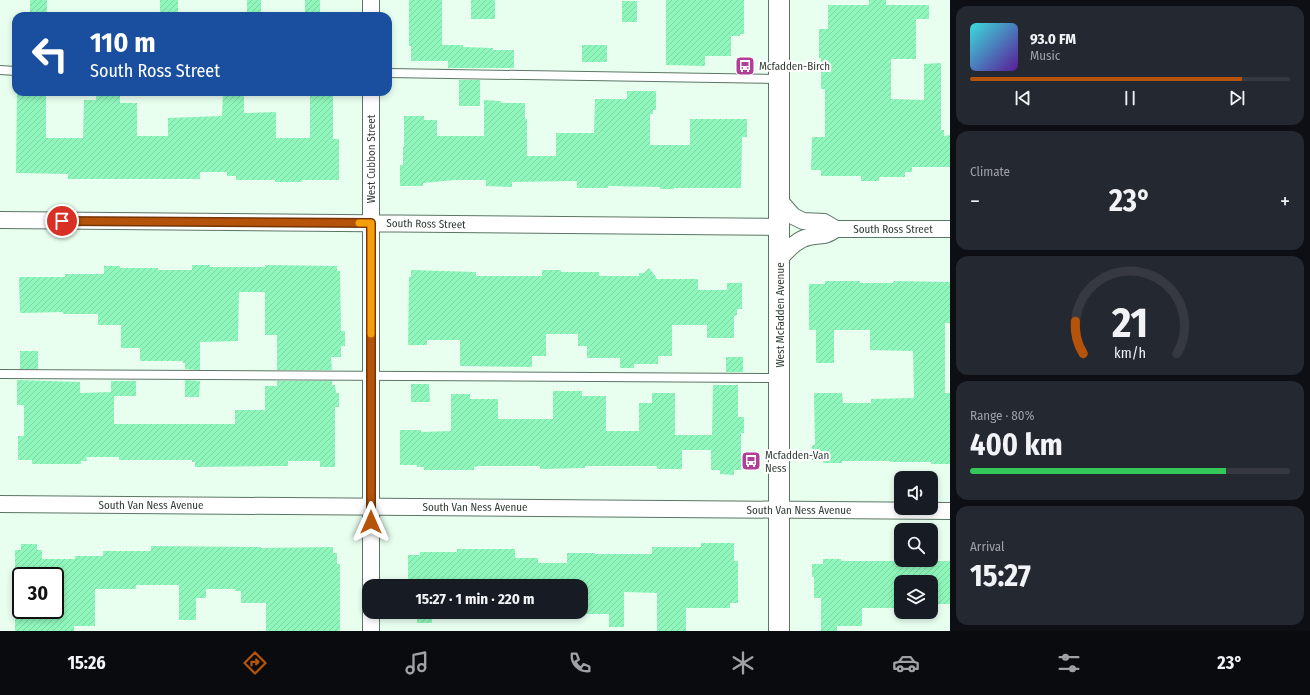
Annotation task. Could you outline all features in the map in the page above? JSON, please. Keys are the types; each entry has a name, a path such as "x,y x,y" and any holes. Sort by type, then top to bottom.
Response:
{"street":[{"path":"371,0 371,12"},
{"name":"West McFadden Avenue","path":"779,0 779,631"},
{"name":"West Cubbon Street","path":"371,96 371,579"},
{"name":"South Ross Street","path":"780,201 793,216 803,221 824,222 836,229 950,229"},
{"name":"South Ross Street","path":"0,220 780,227"},
{"name":"South Ross Street","path":"780,258 801,240 808,237 827,235 836,229"},
{"name":"South Van Ness Avenue","path":"0,504 950,511"},
{"path":"371,619 371,631"}],"lane":[{"path":"0,70 12,70"},
{"path":"392,73 779,78"},
{"path":"0,374 779,378"}],"building":[{"path":"30,0 47,0 47,12 30,12"},
{"path":"160,0 178,0 178,12 160,12"},
{"path":"247,0 261,0 261,12 247,12"},
{"path":"305,0 320,0 320,12 305,12"},
{"path":"409,0 442,0 442,45 463,45 463,47 493,48 493,50 514,50 514,68 448,68 448,61 411,61 411,46 409,46"},
{"path":"471,0 495,0 495,19 471,19"},
{"path":"666,0 744,0 744,34 740,34 740,36 731,36 731,56 705,56 705,66 666,65"},
{"path":"869,0 886,0 886,5 929,5 929,19 916,19 916,59 891,59 891,99 924,100 924,64 941,63 941,130 944,130 944,136 950,135 950,167 912,167 912,172 905,172 905,177 879,177 879,181 861,181 861,176 821,176 821,170 811,170 812,137 825,137 825,89 821,89 819,29 828,29 828,5 869,5"},
{"path":"622,1 637,1 637,22 622,22"},
{"path":"582,45 607,45 607,62 582,62"},
{"path":"459,80 480,80 480,106 459,106"},
{"path":"627,91 656,91 656,110 653,110 653,114 650,114 650,145 690,145 690,119 747,119 747,137 742,137 741,188 660,189 660,187 608,186 608,188 577,188 577,181 512,182 512,187 486,186 486,180 455,180 423,183 423,186 400,186 400,165 403,165 404,116 424,116 424,120 437,120 437,136 484,136 484,100 501,101 501,103 525,103 525,119 527,119 527,156 556,156 556,133 594,133 595,99 627,99"},
{"path":"17,96 46,96 46,138 83,138 84,100 96,100 96,96 120,96 120,103 137,103 137,136 168,136 168,118 222,116 223,96 244,96 244,113 276,112 276,138 310,138 310,96 333,96 333,139 339,139 339,180 275,182 275,180 236,180 236,176 227,176 227,172 200,172 200,179 68,179 68,174 16,173"},
{"path":"192,265 210,265 210,267 265,267 265,265 337,266 337,271 340,271 341,331 345,331 345,346 341,346 341,357 331,357 332,370 277,370 277,335 265,335 265,292 239,292 238,341 200,342 200,370 185,369 185,363 183,363 183,361 140,361 140,348 121,348 121,325 98,325 98,314 63,314 63,312 20,313 19,277 65,277 65,274 104,274 104,266 120,266 120,268 158,268 158,270 192,270"},
{"path":"649,268 656,279 698,279 698,290 727,290 727,283 742,283 742,309 737,309 737,315 734,316 734,338 707,338 707,325 672,325 672,356 658,356 658,364 634,364 634,368 620,368 620,358 587,358 587,346 578,346 578,334 546,334 546,356 532,356 532,367 460,366 460,340 427,340 427,345 408,345 409,277 411,277 411,270 476,272 476,276 542,276 542,270 561,270 561,272 599,272 599,276 639,276 639,273 644,273"},
{"path":"825,281 860,281 860,283 893,283 894,281 950,282 950,323 945,323 945,393 950,393 950,464 890,461 842,461 842,463 823,463 823,460 812,460 812,445 815,445 814,393 842,393 843,403 871,403 871,399 913,398 914,396 913,351 870,350 870,330 834,330 834,363 816,363 816,330 809,330 809,284 825,284"},
{"path":"20,351 38,351 38,369 20,369"},
{"path":"726,357 743,357 743,372 726,372"},
{"path":"17,380 80,382 80,393 111,392 111,381 136,381 136,396 114,396 114,424 235,424 235,410 265,410 265,386 277,386 277,381 332,381 332,385 335,385 336,393 339,393 339,407 335,407 335,467 320,467 320,461 288,461 288,466 195,467 195,462 192,462 192,460 119,460 119,457 86,457 87,461 81,461 81,464 32,464 32,460 18,460 18,436 24,436 24,405 17,405"},
{"path":"185,380 200,381 199,397 185,397"},
{"path":"411,384 429,384 430,402 411,402"},
{"path":"713,385 738,385 738,417 744,417 744,433 741,433 741,470 734,470 734,475 720,474 720,470 711,470 711,450 682,450 682,469 657,469 657,466 585,466 585,468 540,469 540,466 479,466 474,467 474,470 424,470 424,467 417,467 417,465 400,465 400,430 421,430 421,432 451,431 451,394 470,394 470,399 498,399 498,419 553,419 553,391 582,391 582,396 606,396 606,431 639,431 639,403 652,403 652,393 675,393 675,435 712,435"},
{"path":"701,543 734,543 734,561 738,561 738,603 730,603 730,608 686,608 686,631 657,631 657,593 624,592 624,627 609,627 609,614 588,614 588,579 408,579 408,555 420,555 420,552 457,552 457,549 515,549 515,558 538,558 538,563 567,563 567,553 652,554 652,547 701,547"},
{"path":"21,544 37,544 37,550 42,550 42,559 75,559 75,556 103,556 103,551 151,551 151,546 261,548 333,547 333,553 337,553 337,564 340,564 340,631 266,631 266,603 241,603 241,591 235,591 235,589 206,589 206,598 196,598 196,620 179,620 179,585 136,585 136,589 95,589 95,626 74,626 74,631 15,631 15,619 64,619 64,567 15,567 15,550 21,550"},
{"path":"823,559 841,559 841,561 894,561 894,567 938,567 938,561 950,561 950,604 938,604 938,575 894,575 894,608 862,608 862,626 837,626 837,631 821,631 821,598 814,598 814,577 812,577 812,564 823,564"},
{"path":"417,619 432,619 432,623 417,623"}],"slow traffic":[{"path":"359,223 371,223 371,334"}],"place":[{"name":"Mcfadden-Birch","path":"745,66"},
{"name":"Mcfadden-Van Ness","path":"751,461"}],"route":[{"path":"62,221 371,223 371,522"}]}
